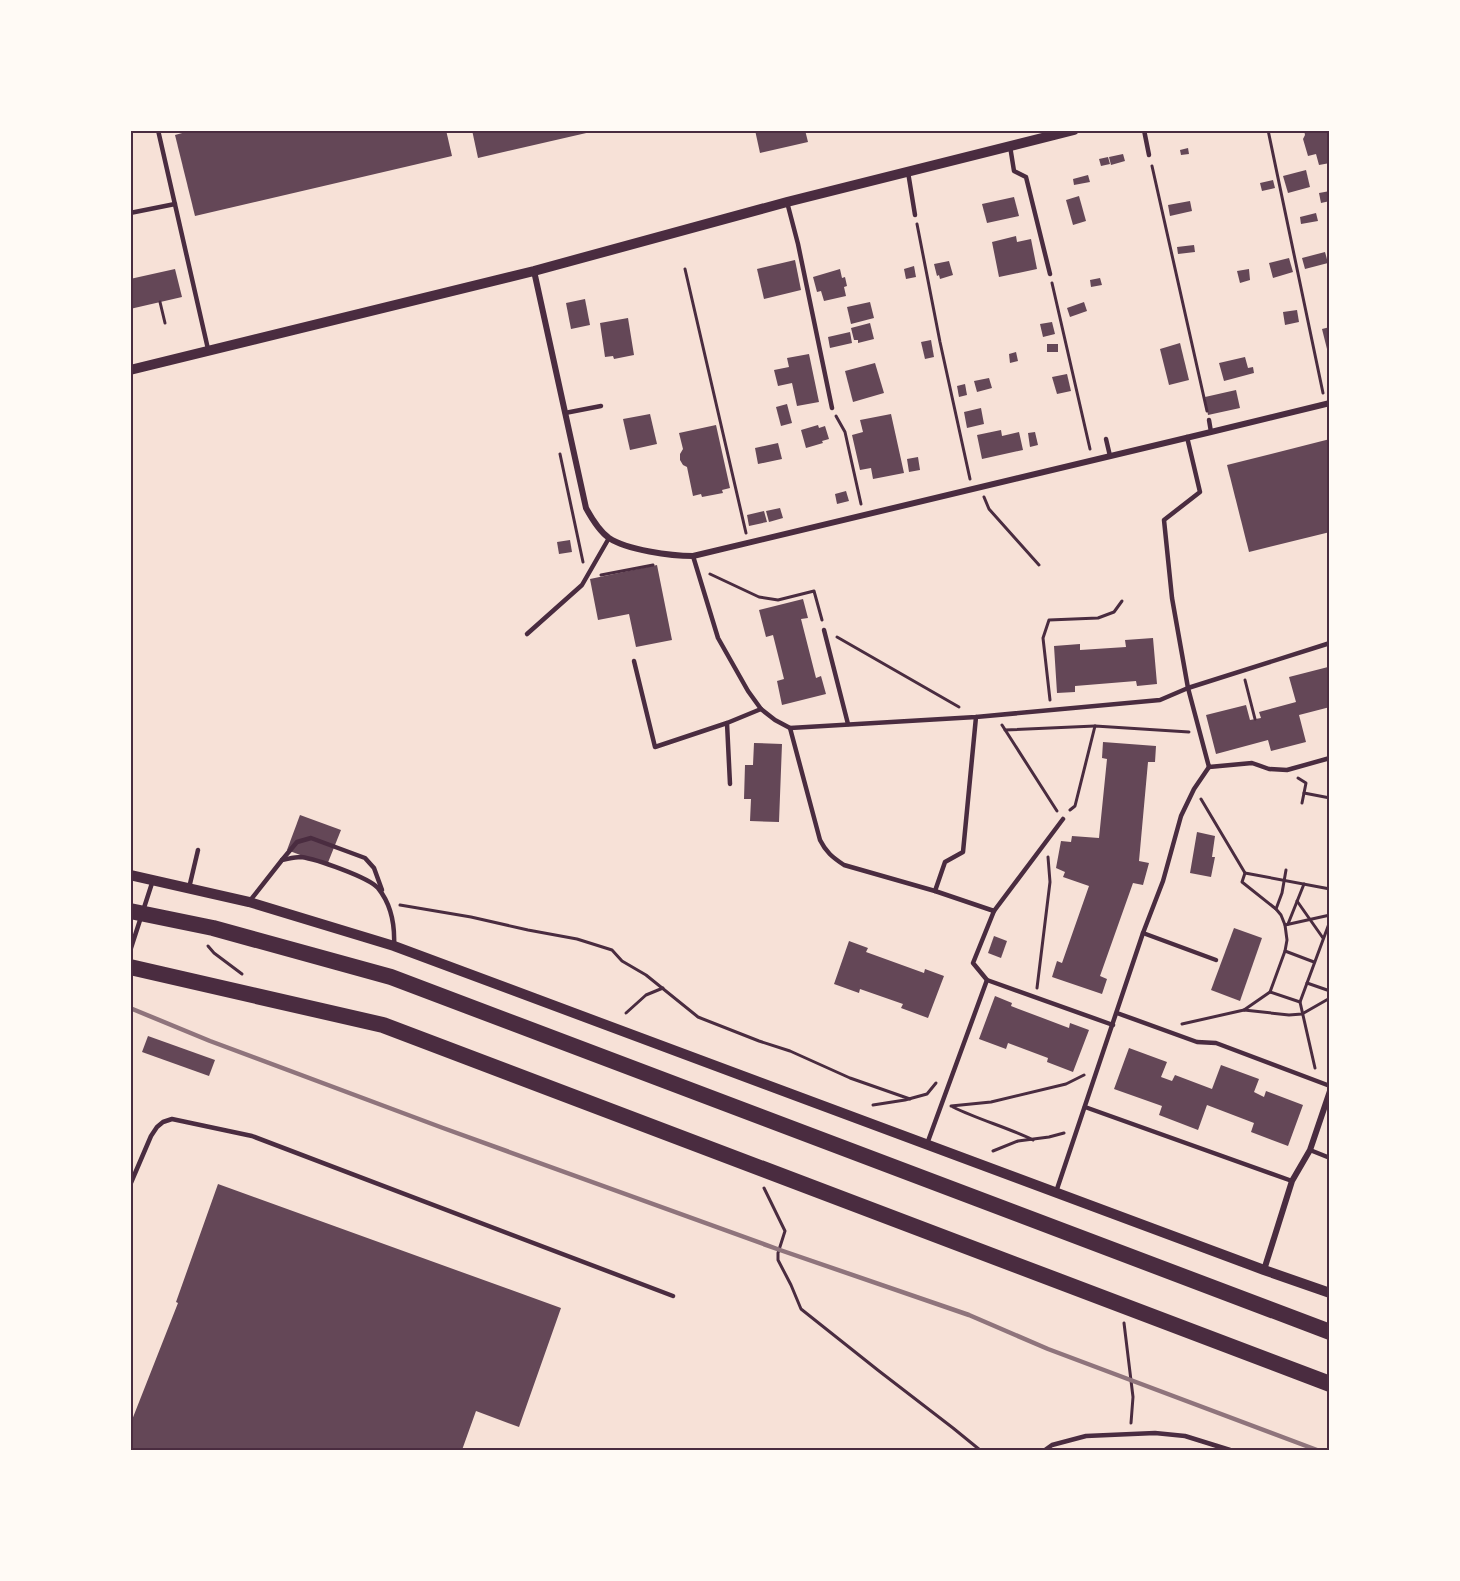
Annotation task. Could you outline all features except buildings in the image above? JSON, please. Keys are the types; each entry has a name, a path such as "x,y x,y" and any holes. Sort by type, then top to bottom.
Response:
{"highway":[{"path":"130,911 213,928 391,977 1329,1332"},
{"path":"130,967 383,1024 1329,1384"}],"street":[{"path":"130,370 534,271 787,202 1074,130"},
{"path":"534,271 586,508 595,524 609,538 625,545 674,556 693,556 1329,402"},
{"path":"130,875 249,902 394,945 1329,1293"},
{"path":"1264,1270 1292,1180 1310,1150 1329,1092"}],"lane":[{"path":"158,130 208,352"},
{"path":"1143,130 1149,155"},
{"path":"1010,146 1014,171 1026,177 1050,273"},
{"path":"908,172 915,215"},
{"path":"787,202 832,408"},
{"path":"130,213 174,204"},
{"path":"565,413 601,406"},
{"path":"1209,420 1211,432"},
{"path":"1056,1192 1143,933 1163,881 1181,816 1194,789 1209,767 1188,688 1172,598 1164,520 1200,492 1186,437"},
{"path":"1106,439 1110,456"},
{"path":"527,634 582,585 609,538"},
{"path":"693,556 718,638 761,709 790,728 975,717 1160,700 1188,688 1329,643"},
{"path":"825,630 848,724"},
{"path":"634,661 654,747 727,723 761,709"},
{"path":"934,891 945,862 963,852 975,717"},
{"path":"727,723 730,784"},
{"path":"790,728 820,840 826,851 844,865 994,911"},
{"path":"1209,767 1252,763 1269,769 1287,770 1329,758"},
{"path":"1063,819 994,911 973,963 987,980 1113,1025"},
{"path":"249,902 297,842 311,838 365,858 374,868 395,928 394,945"},
{"path":"189,888 198,850"},
{"path":"282,860 297,857 313,859 359,876 377,887 387,903"},
{"path":"130,951 153,880"},
{"path":"1143,933 1216,960"},
{"path":"927,1144 987,980"},
{"path":"1117,1013 1197,1042 1216,1042 1329,1086"},
{"path":"1085,1107 1292,1180"},
{"path":"130,1185 157,1127 172,1119 198,1123 252,1136 673,1296"},
{"path":"1310,1150 1329,1158"},
{"path":"1046,1450 1052,1445 1086,1436 1155,1433 1185,1436 1230,1450"}],"path":[{"path":"1268,130 1322,388"},
{"path":"1149,155 1209,420"},
{"path":"915,215 967,470"},
{"path":"685,269 748,543"},
{"path":"1050,273 1088,443"},
{"path":"160,302 165,322"},
{"path":"832,408 845,432 860,500"},
{"path":"972,489 983,496 989,509 1039,565"},
{"path":"712,574 759,597 778,600 814,591 825,630 975,717"},
{"path":"1051,710 1043,638 1049,620 1098,618 1114,612 1122,601"},
{"path":"1242,670 1255,719"},
{"path":"996,715 1063,819 1075,806 1095,726"},
{"path":"1005,730 1095,726 1200,733"},
{"path":"1287,770 1306,783 1302,803"},
{"path":"1194,789 1245,873 1329,889"},
{"path":"1304,793 1329,798"},
{"path":"1036,997 1050,882 1046,840"},
{"path":"1276,909 1282,893 1286,870"},
{"path":"1244,1010 1270,992 1287,940 1286,924 1281,915 1242,882 1245,873"},
{"path":"1286,924 1304,884"},
{"path":"1298,901 1323,938"},
{"path":"387,903 471,917 577,939 612,950 622,961 646,975 698,1017 790,1051 850,1078 910,1099"},
{"path":"1286,924 1329,915"},
{"path":"1319,1081 1300,1002 1329,921"},
{"path":"1285,951 1314,962"},
{"path":"1307,983 1329,991"},
{"path":"626,1013 646,995 663,988"},
{"path":"1270,992 1300,1002"},
{"path":"1168,1032 1182,1023 1244,1010 1289,1016 1302,1014 1329,998"},
{"path":"1033,1140 1016,1131 966,1114 952,1106 991,1102 1066,1084 1099,1067"},
{"path":"873,1105 927,1094 937,1082"},
{"path":"993,1151 1018,1142 1049,1137 1078,1128"},
{"path":"763,1186 785,1232 778,1260 801,1309 980,1450"},
{"path":"1123,1313 1133,1397 1131,1434"}],"railway":[{"path":"130,1008 210,1041 443,1128 780,1250 969,1315 1048,1349 1317,1450"}]}
